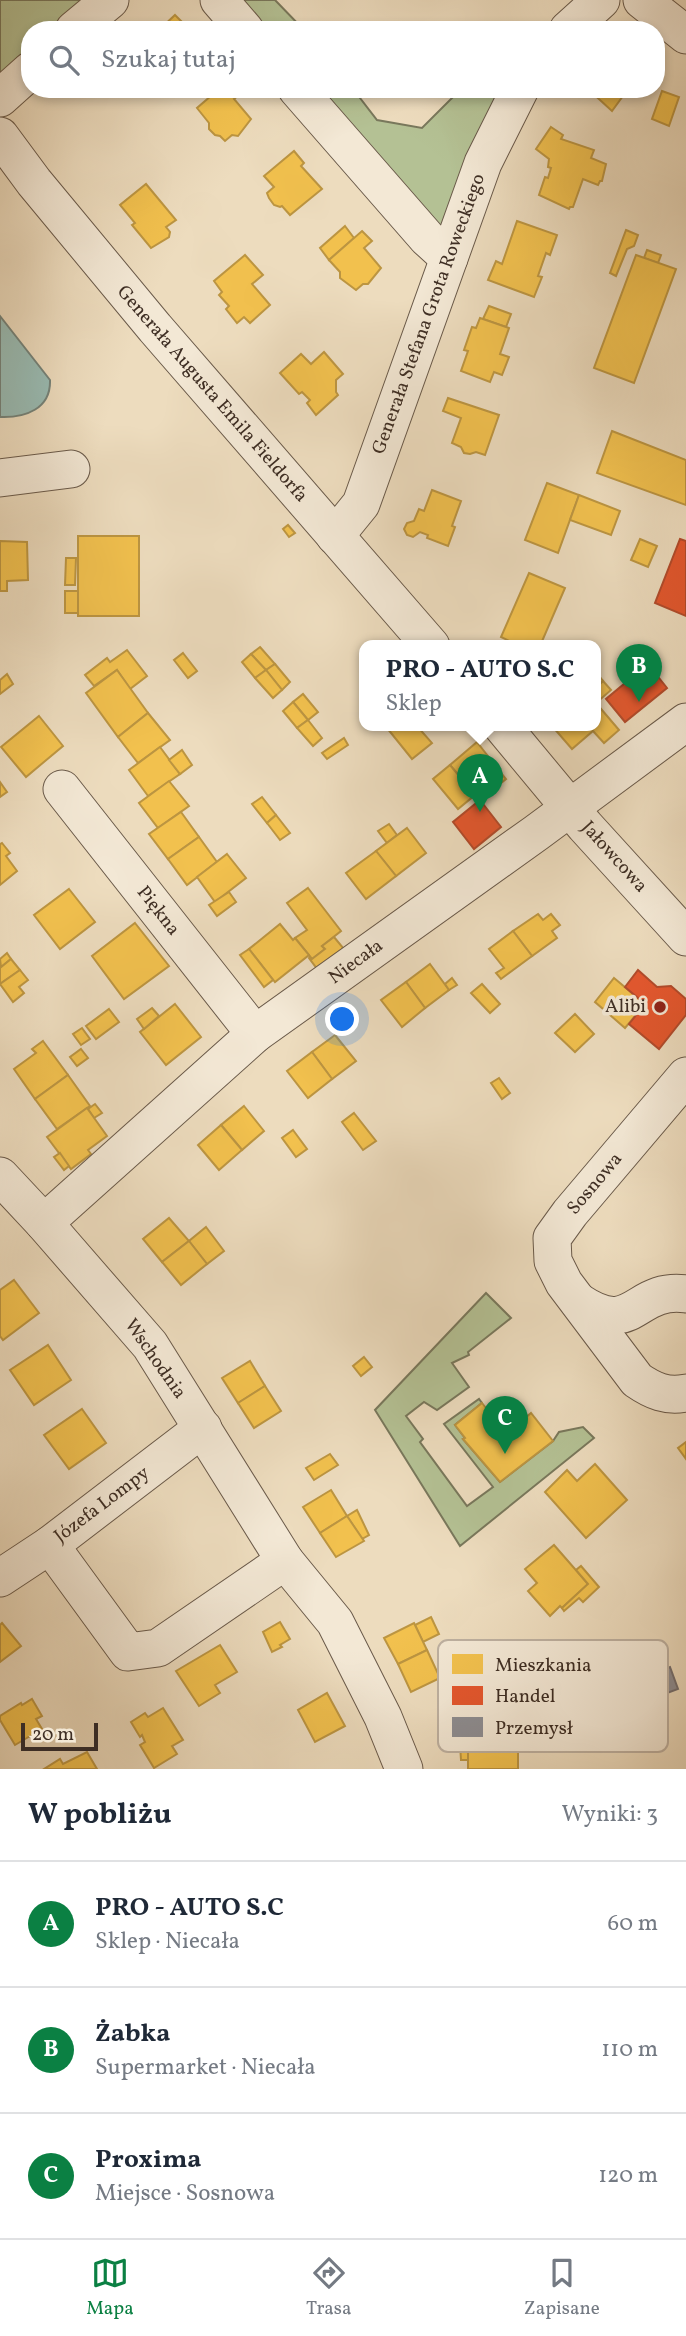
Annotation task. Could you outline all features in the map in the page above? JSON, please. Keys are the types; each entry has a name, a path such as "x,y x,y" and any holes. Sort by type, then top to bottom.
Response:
{"street":[{"path":"85,21 110,0"},
{"path":"219,0 237,21"},
{"path":"578,21 601,0"},
{"path":"642,0 686,35"},
{"path":"0,97 21,79"},
{"path":"305,98 426,238 449,258"},
{"name":"Generała Stefana Grota Roweckiego","path":"335,536 361,504 484,163 515,98"},
{"name":"Generała Augusta Emila Fieldorfa","path":"0,136 34,182 155,328 426,640"},
{"path":"0,478 71,469"},
{"name":"Niecała","path":"44,1223 256,1034 686,722"},
{"path":"506,731 570,808"},
{"name":"Piękna","path":"62,789 256,1034"},
{"name":"Jałowcowa","path":"570,808 686,937"},
{"name":"Sosnowa","path":"686,1076 552,1238 553,1261 564,1283 637,1380 649,1389 663,1394 686,1393"},
{"name":"Wschodnia","path":"0,1176 150,1345 285,1561 335,1622 383,1717 404,1769"},
{"path":"579,1302 596,1313 614,1317 629,1313 656,1296 686,1294"},
{"name":"Józefa Lompy","path":"0,1578 50,1545 203,1429"},
{"path":"50,1545 128,1653 159,1648 285,1561"}],"green space":[{"path":"0,0 97,0 74,21 21,21 21,69 15,75 0,73"},
{"path":"222,0 275,0 295,21 239,21"},
{"path":"316,98 360,98 377,120 422,128 452,98 501,98 441,252"},
{"path":"486,1293 511,1318 468,1352 469,1355 452,1363 469,1387 437,1410 424,1402 406,1416 423,1439 420,1442 467,1506 493,1487 444,1424 479,1399 482,1403 455,1425 465,1438 463,1439 500,1482 553,1441 559,1432 583,1427 594,1438 460,1546 375,1410"}],"water":[{"path":"0,316 50,380 49,390 41,405 18,416 0,417"}],"building: Mieszkania":[{"path":"175,15 181,21 169,21"},
{"path":"665,92 679,97 669,126 652,119 660,98 665,98"},
{"path":"209,98 235,98 251,119 238,136 232,135 225,141 209,129 209,123 197,108"},
{"path":"598,98 622,98 612,111"},
{"path":"551,127 563,135 561,139 594,150 591,158 606,164 602,181 598,185 583,179 573,207 569,209 539,195 551,168 548,167 549,159 536,149"},
{"path":"294,151 304,163 301,166 322,189 290,215 282,206 274,205 269,198 267,193 274,187 264,176"},
{"path":"146,184 176,220 166,227 170,232 169,237 151,248 120,205"},
{"path":"517,221 557,235 550,255 546,253 538,276 542,277 534,297 488,280 496,261 502,264"},
{"path":"345,226 354,238 329,260 320,248"},
{"path":"626,230 638,235 634,246 627,249 616,276 610,273"},
{"path":"362,231 372,241 364,248 381,268 368,284 363,284 356,290 340,278 340,272 329,260"},
{"path":"647,250 661,255 658,263 644,258"},
{"path":"245,255 263,275 252,284 270,305 250,323 244,317 237,323 226,309 229,306 219,295 222,292 214,281"},
{"path":"636,255 676,269 634,383 594,368"},
{"path":"489,306 511,314 506,327 483,319"},
{"path":"480,318 509,328 500,354 509,357 502,375 494,372 490,382 461,371 468,351 464,350 472,327 476,328"},
{"path":"324,352 343,374 336,380 338,395 316,415 307,403 310,400 302,392 299,394 280,373 301,354 311,364"},
{"path":"448,398 499,415 485,455 476,452 464,453 461,447 452,443 461,418 443,411"},
{"path":"612,431 686,460 686,505 597,473"},
{"path":"547,483 579,495 558,553 525,540"},
{"path":"432,490 461,501 448,546 427,538 428,535 420,532 413,537 407,535 404,529 407,523 414,521 419,509 424,511"},
{"path":"579,495 620,511 611,535 570,520"},
{"path":"288,525 295,533 289,537 283,529"},
{"path":"78,536 139,536 139,616 78,616"},
{"path":"640,539 657,546 648,567 631,560"},
{"path":"0,541 27,542 28,580 7,581 7,591 0,591"},
{"path":"66,558 76,558 75,585 65,585"},
{"path":"529,573 565,588 543,640 507,640 501,637"},
{"path":"65,591 78,591 78,613 65,613"},
{"path":"260,647 275,664 266,670 251,654"},
{"path":"127,650 147,676 130,689 117,670 94,686 85,675 107,658 110,662"},
{"path":"183,653 197,671 188,678 174,660"},
{"path":"251,654 266,670 255,678 242,662"},
{"path":"275,664 290,682 282,690 266,670"},
{"path":"117,670 148,713 118,737 86,693"},
{"path":"266,670 282,690 273,698 255,678"},
{"path":"7,674 13,684 0,694 0,680"},
{"path":"603,681 611,690 601,699"},
{"path":"303,694 318,712 308,720 293,702"},
{"path":"293,702 308,720 297,728 283,711"},
{"path":"601,709 619,730 604,743 593,731 601,731"},
{"path":"148,713 170,740 138,763 118,737"},
{"path":"39,716 63,746 26,777 1,747"},
{"path":"308,720 322,738 313,746 297,728"},
{"path":"389,731 421,731 432,743 412,759"},
{"path":"556,731 593,731 572,749"},
{"path":"344,738 348,745 327,759 322,753"},
{"path":"477,742 501,773 475,795 450,765"},
{"path":"160,747 180,774 148,796 129,770"},
{"path":"182,750 192,765 180,774 169,760"},
{"path":"450,765 475,795 458,809 433,779"},
{"path":"501,773 506,779 480,800 475,795"},
{"path":"169,781 189,806 158,828 139,803"},
{"path":"0,782 7,792 0,797"},
{"path":"262,797 276,815 267,823 252,804"},
{"path":"181,812 199,837 168,859 149,834"},
{"path":"276,815 290,833 280,840 267,823"},
{"path":"389,824 397,835 387,843 378,831"},
{"path":"407,828 426,853 396,876 376,851"},
{"path":"199,837 217,862 187,885 168,859"},
{"path":"0,844 10,853 6,856 17,871 0,885"},
{"path":"376,851 396,876 366,899 346,873"},
{"path":"227,854 246,878 215,902 197,877"},
{"path":"308,888 341,931 322,946 325,949 312,959 295,938 307,930 287,903"},
{"path":"69,889 95,922 60,949 34,915"},
{"path":"229,892 236,902 217,916 209,905"},
{"path":"538,914 543,920 551,914 560,925 552,931 557,938 532,956 513,931"},
{"path":"135,923 169,966 124,999 92,956"},
{"path":"280,924 309,955 275,982 249,949"},
{"path":"513,931 532,956 501,979 496,973 504,968 489,949"},
{"path":"334,937 344,949 318,970 309,958 312,959 325,949 322,946"},
{"path":"249,949 273,980 264,987 240,955"},
{"path":"7,953 11,959 1,967 0,959"},
{"path":"11,959 20,970 0,984 0,968"},
{"path":"430,964 449,990 425,1008 406,982"},
{"path":"20,970 28,980 19,987 24,993 13,1002 0,984"},
{"path":"452,978 457,985 449,990 445,984"},
{"path":"614,978 645,1004 625,1028 595,1002"},
{"path":"406,982 425,1008 402,1027 381,1000"},
{"path":"482,984 500,1004 490,1013 471,993"},
{"path":"175,1004 201,1037 166,1065 140,1032"},
{"path":"152,1008 159,1016 144,1029 137,1019"},
{"path":"109,1009 119,1022 96,1039 86,1026"},
{"path":"575,1014 594,1034 575,1052 555,1033"},
{"path":"82,1028 90,1039 81,1045 73,1034"},
{"path":"335,1035 356,1061 332,1079 312,1052"},
{"path":"43,1041 68,1075 35,1099 14,1069 36,1053 32,1049"},
{"path":"81,1049 88,1058 77,1066 70,1057"},
{"path":"312,1052 332,1079 308,1098 287,1071"},
{"path":"68,1075 90,1106 57,1129 35,1099"},
{"path":"499,1078 510,1093 502,1099 491,1083"},
{"path":"95,1104 102,1113 94,1118 88,1109"},
{"path":"244,1106 264,1131 242,1150 221,1125"},
{"path":"87,1108 107,1136 88,1150 91,1154 71,1169 47,1137"},
{"path":"354,1113 376,1141 363,1150 342,1122"},
{"path":"221,1125 242,1150 219,1170 198,1145"},
{"path":"293,1130 307,1149 296,1157 282,1138"},
{"path":"60,1153 69,1166 64,1170 54,1157"},
{"path":"169,1218 189,1241 162,1262 143,1239"},
{"path":"206,1227 224,1251 207,1264 189,1241"},
{"path":"189,1241 207,1264 181,1285 162,1262"},
{"path":"14,1280 39,1313 3,1340 0,1336 0,1290"},
{"path":"48,1345 71,1380 34,1405 10,1370"},
{"path":"364,1357 372,1367 361,1376 353,1366"},
{"path":"250,1361 265,1386 238,1403 222,1378"},
{"path":"265,1386 281,1411 254,1428 238,1403"},
{"path":"482,1403 498,1423 512,1422 516,1426 531,1413 553,1441 500,1482 463,1439 465,1438 455,1425"},
{"path":"82,1409 106,1443 69,1469 44,1435"},
{"path":"686,1442 686,1459 678,1448"},
{"path":"330,1454 338,1465 314,1480 306,1468"},
{"path":"595,1464 627,1500 586,1538 545,1492 567,1470 577,1481"},
{"path":"331,1490 347,1516 320,1533 303,1507"},
{"path":"357,1510 369,1535 362,1539 347,1516"},
{"path":"347,1516 364,1541 336,1557 320,1533"},
{"path":"554,1545 588,1584 550,1616 528,1591 537,1583 525,1569"},
{"path":"581,1566 599,1587 583,1602 579,1598 564,1611 562,1608 588,1584 576,1570"},
{"path":"431,1617 439,1634 423,1642 415,1625"},
{"path":"280,1622 290,1639 272,1652 263,1632"},
{"path":"2,1623 21,1646 0,1662 0,1625"},
{"path":"414,1623 427,1650 398,1664 384,1638"},
{"path":"220,1645 237,1672 215,1685 220,1693 199,1706 176,1671"},
{"path":"427,1650 438,1679 411,1692 398,1664"},
{"path":"327,1693 345,1726 315,1742 298,1710"},
{"path":"32,1699 42,1716 36,1719 42,1729 15,1745 0,1716"},
{"path":"163,1708 183,1740 172,1746 177,1754 154,1768 140,1745 145,1742 142,1735 140,1737 131,1722 145,1713 148,1717"},
{"path":"87,1752 97,1769 44,1769 60,1759 63,1764"},
{"path":"460,1752 468,1752 468,1760 461,1760"},
{"path":"468,1752 518,1752 518,1769 468,1769"}],"building: Handel":[{"path":"680,539 686,541 686,616 655,603"},
{"path":"648,664 667,688 625,722 606,699"},
{"path":"480,800 501,827 474,849 453,822"},
{"path":"638,970 657,987 671,986 686,999 686,1015 659,1049 629,1024 645,1004 625,987"}],"building: Przemysł":[{"path":"670,1667 678,1689 668,1693"}],"place":[{"name":"Żabka","path":"639,702"},
{"name":"PRO - AUTO S.C","path":"480,812"},
{"name":"Alibi","path":"660,1007"},
{"name":"Proxima","path":"505,1454"}]}
